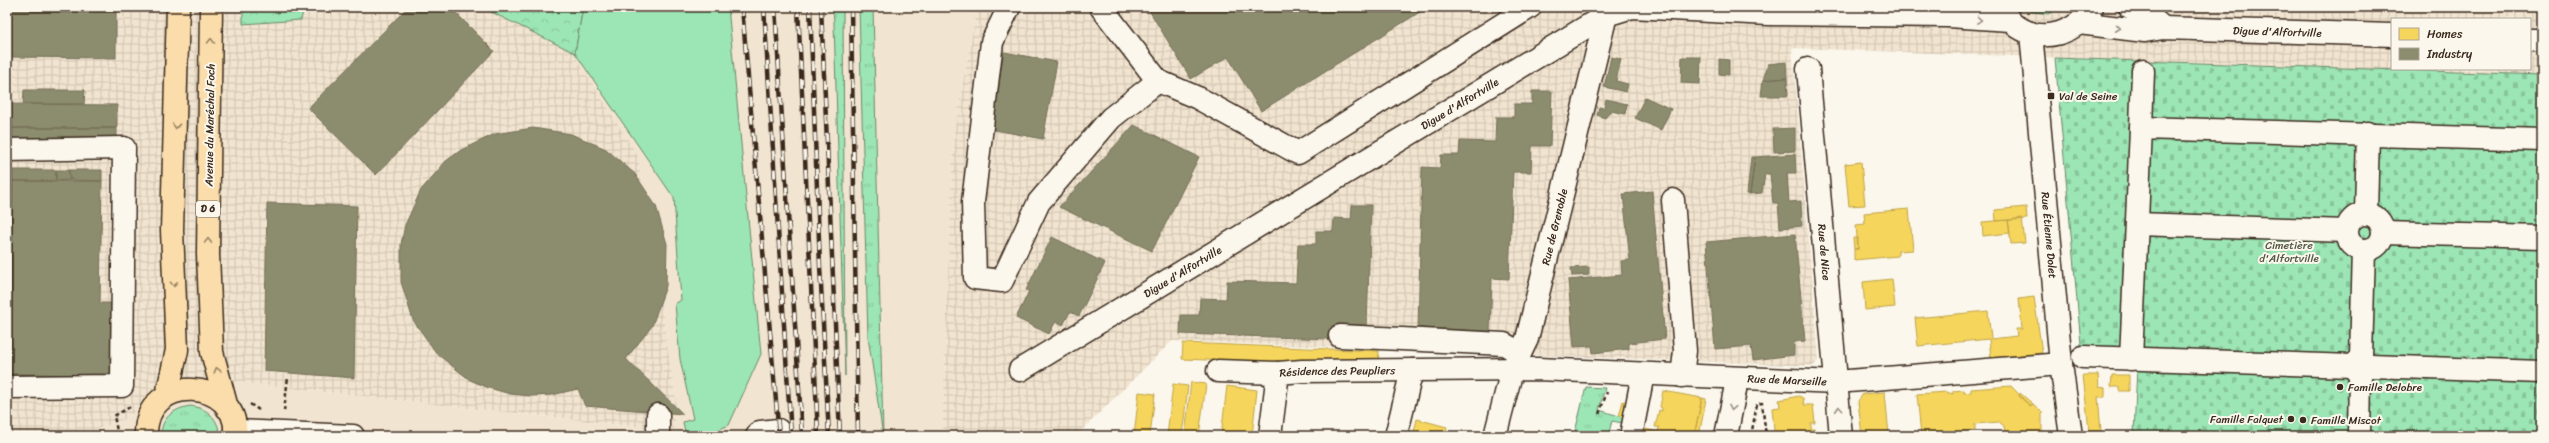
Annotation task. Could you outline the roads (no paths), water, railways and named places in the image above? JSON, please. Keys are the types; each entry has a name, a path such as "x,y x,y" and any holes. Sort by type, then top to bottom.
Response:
{"main road":[{"path":"167,395 177,350 172,230 178,7"},
{"name":"Avenue du Maréchal Foch","path":"211,7 208,254 212,352 235,434"},
{"path":"146,436 149,415 157,404 167,395 186,389 206,391 218,398 227,408"}],"street":[{"path":"1009,7 992,42 973,202 975,278 1002,281 1039,202 1111,118 1158,81"},
{"path":"1101,7 1158,81 1198,98 1298,153 1530,7"},
{"name":"Digue d'Alfortville","path":"1020,370 1241,229 1600,11 1632,7 2005,14"},
{"path":"2130,7 2153,19 2163,28"},
{"name":"Rue de Grenoble","path":"1495,436 1516,361 1527,339 1600,11"},
{"path":"2005,14 2030,33 2053,34 2064,32 2086,15"},
{"name":"Digue d'Alfortville","path":"2086,15 2145,31 2163,28 2391,35"},
{"name":"Rue Étienne Dolet","path":"2030,33 2061,364 2071,436"},
{"path":"2531,40 2542,40"},
{"name":"Rue de Nice","path":"1808,69 1841,436"},
{"path":"2131,359 2138,224 2143,71"},
{"path":"2141,128 2368,133 2542,140"},
{"path":"2366,214 2368,133"},
{"path":"7,150 124,148 122,386 7,387"},
{"path":"1673,200 1685,351 1682,376"},
{"path":"2366,214 2376,217 2380,222 2383,233 2379,243 2364,250 2352,244 2346,232 2355,216 2366,214"},
{"path":"2138,224 2346,232"},
{"path":"2383,233 2542,237"},
{"path":"2359,436 2364,250"},
{"path":"1340,336 1504,344 1516,361"},
{"path":"2082,357 2542,372"},
{"name":"Résidence des Peupliers","path":"1270,436 1278,373 1302,371 1476,370 1516,361"},
{"name":"Rue de Marseille","path":"1516,361 1643,374 1737,380 1836,382 2061,364"},
{"path":"1218,370 1278,373"},
{"name":"Résidence des Peupliers","path":"1396,436 1412,370"},
{"path":"1630,436 1643,374"},
{"path":"1726,436 1737,380"},
{"path":"757,436 760,432 778,430"},
{"path":"235,434 353,436"}],"railway":[{"path":"742,7 779,436"},
{"path":"764,7 791,436"},
{"path":"775,7 802,436"},
{"path":"798,7 818,436"},
{"path":"810,7 820,266 829,436"},
{"path":"821,7 840,436"},
{"path":"851,7 858,436"}],"place":[{"name":"Val de Seine","path":"2051,96"},
{"name":"Famille Delobre","path":"2340,387"},
{"name":"Famille Falquet","path":"2291,419"},
{"name":"Famille Miscot","path":"2303,420"}],"park label":[{"name":"Cimetière d'Alfortville","path":"2289,251"}]}
